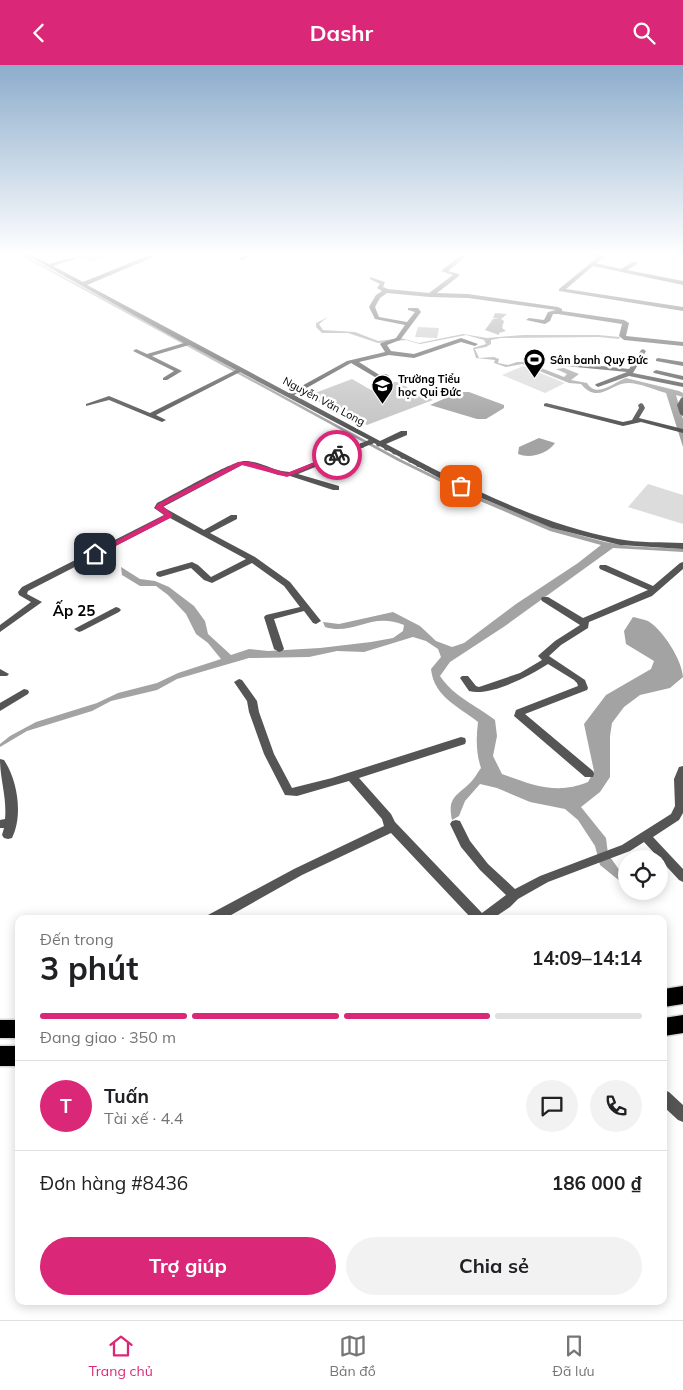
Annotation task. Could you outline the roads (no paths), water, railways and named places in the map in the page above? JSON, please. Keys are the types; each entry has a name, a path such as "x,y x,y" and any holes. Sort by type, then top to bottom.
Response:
{"highway":[{"path":"667,998 683,995"},
{"path":"667,1027 683,1024"},
{"path":"0,1029 15,1029"},
{"path":"0,1056 15,1056"}],"street":[{"name":"Nguyễn Văn Long","path":"133,312 376,443 461,486 555,526 620,542 683,546"},
{"path":"373,312 377,318 408,324"},
{"path":"389,353 382,345 398,339 418,312"},
{"path":"528,320 545,322 548,320 550,313 558,313 624,322 626,323 622,337 624,338 683,344"},
{"path":"290,395 353,361 389,353 414,356 461,340 475,344"},
{"path":"146,356 189,343"},
{"path":"136,351 179,372 165,379"},
{"path":"598,385 630,373 643,351"},
{"path":"670,354 683,358"},
{"path":"658,360 683,364"},
{"path":"353,361 380,378 386,376"},
{"path":"555,363 630,373 683,385"},
{"path":"151,415 240,370"},
{"path":"656,372 683,377"},
{"path":"88,405 109,398 162,420"},
{"path":"683,399 680,405 683,414"},
{"path":"546,405 623,424 635,419 642,408 641,405"},
{"path":"635,419 683,431"},
{"path":"291,474 404,433"},
{"path":"316,621 287,584 252,559 158,508 160,505 241,463 282,474 291,474 336,488"},
{"path":"0,629 37,603 23,595 22,592 25,589 170,515"},
{"path":"204,533 234,517"},
{"path":"160,574 192,565 199,569 206,578 212,580 252,559"},
{"path":"583,622 590,617 649,594 683,565"},
{"path":"604,567 654,590"},
{"path":"545,599 583,622"},
{"path":"279,649 270,616 306,608"},
{"path":"79,629 116,610"},
{"path":"583,622 585,626 558,643 543,656 577,678 582,682 583,688 518,713 519,716 589,774"},
{"path":"465,678 474,690 479,690 523,675 548,661"},
{"path":"239,682 252,701 269,754 288,790 297,792 461,741"},
{"path":"0,708 24,692"},
{"path":"0,763 4,769 13,807 7,827"},
{"path":"487,915 506,903 514,895 544,879 615,852 675,817 681,806 678,779 683,769"},
{"path":"351,776 387,817 390,824 477,915"},
{"path":"219,915 298,872 389,829 390,824"},
{"path":"456,824 465,844 484,867 514,895"},
{"path":"645,836 683,877"},
{"path":"667,1100 683,1115"}],"place":[{"name":"Sân banh Quy Đức","path":"534,379"},
{"name":"Trường Tiểu học Qui Đức","path":"382,404"}],"district":[{"name":"Ấp 25","path":"74,611"}]}
